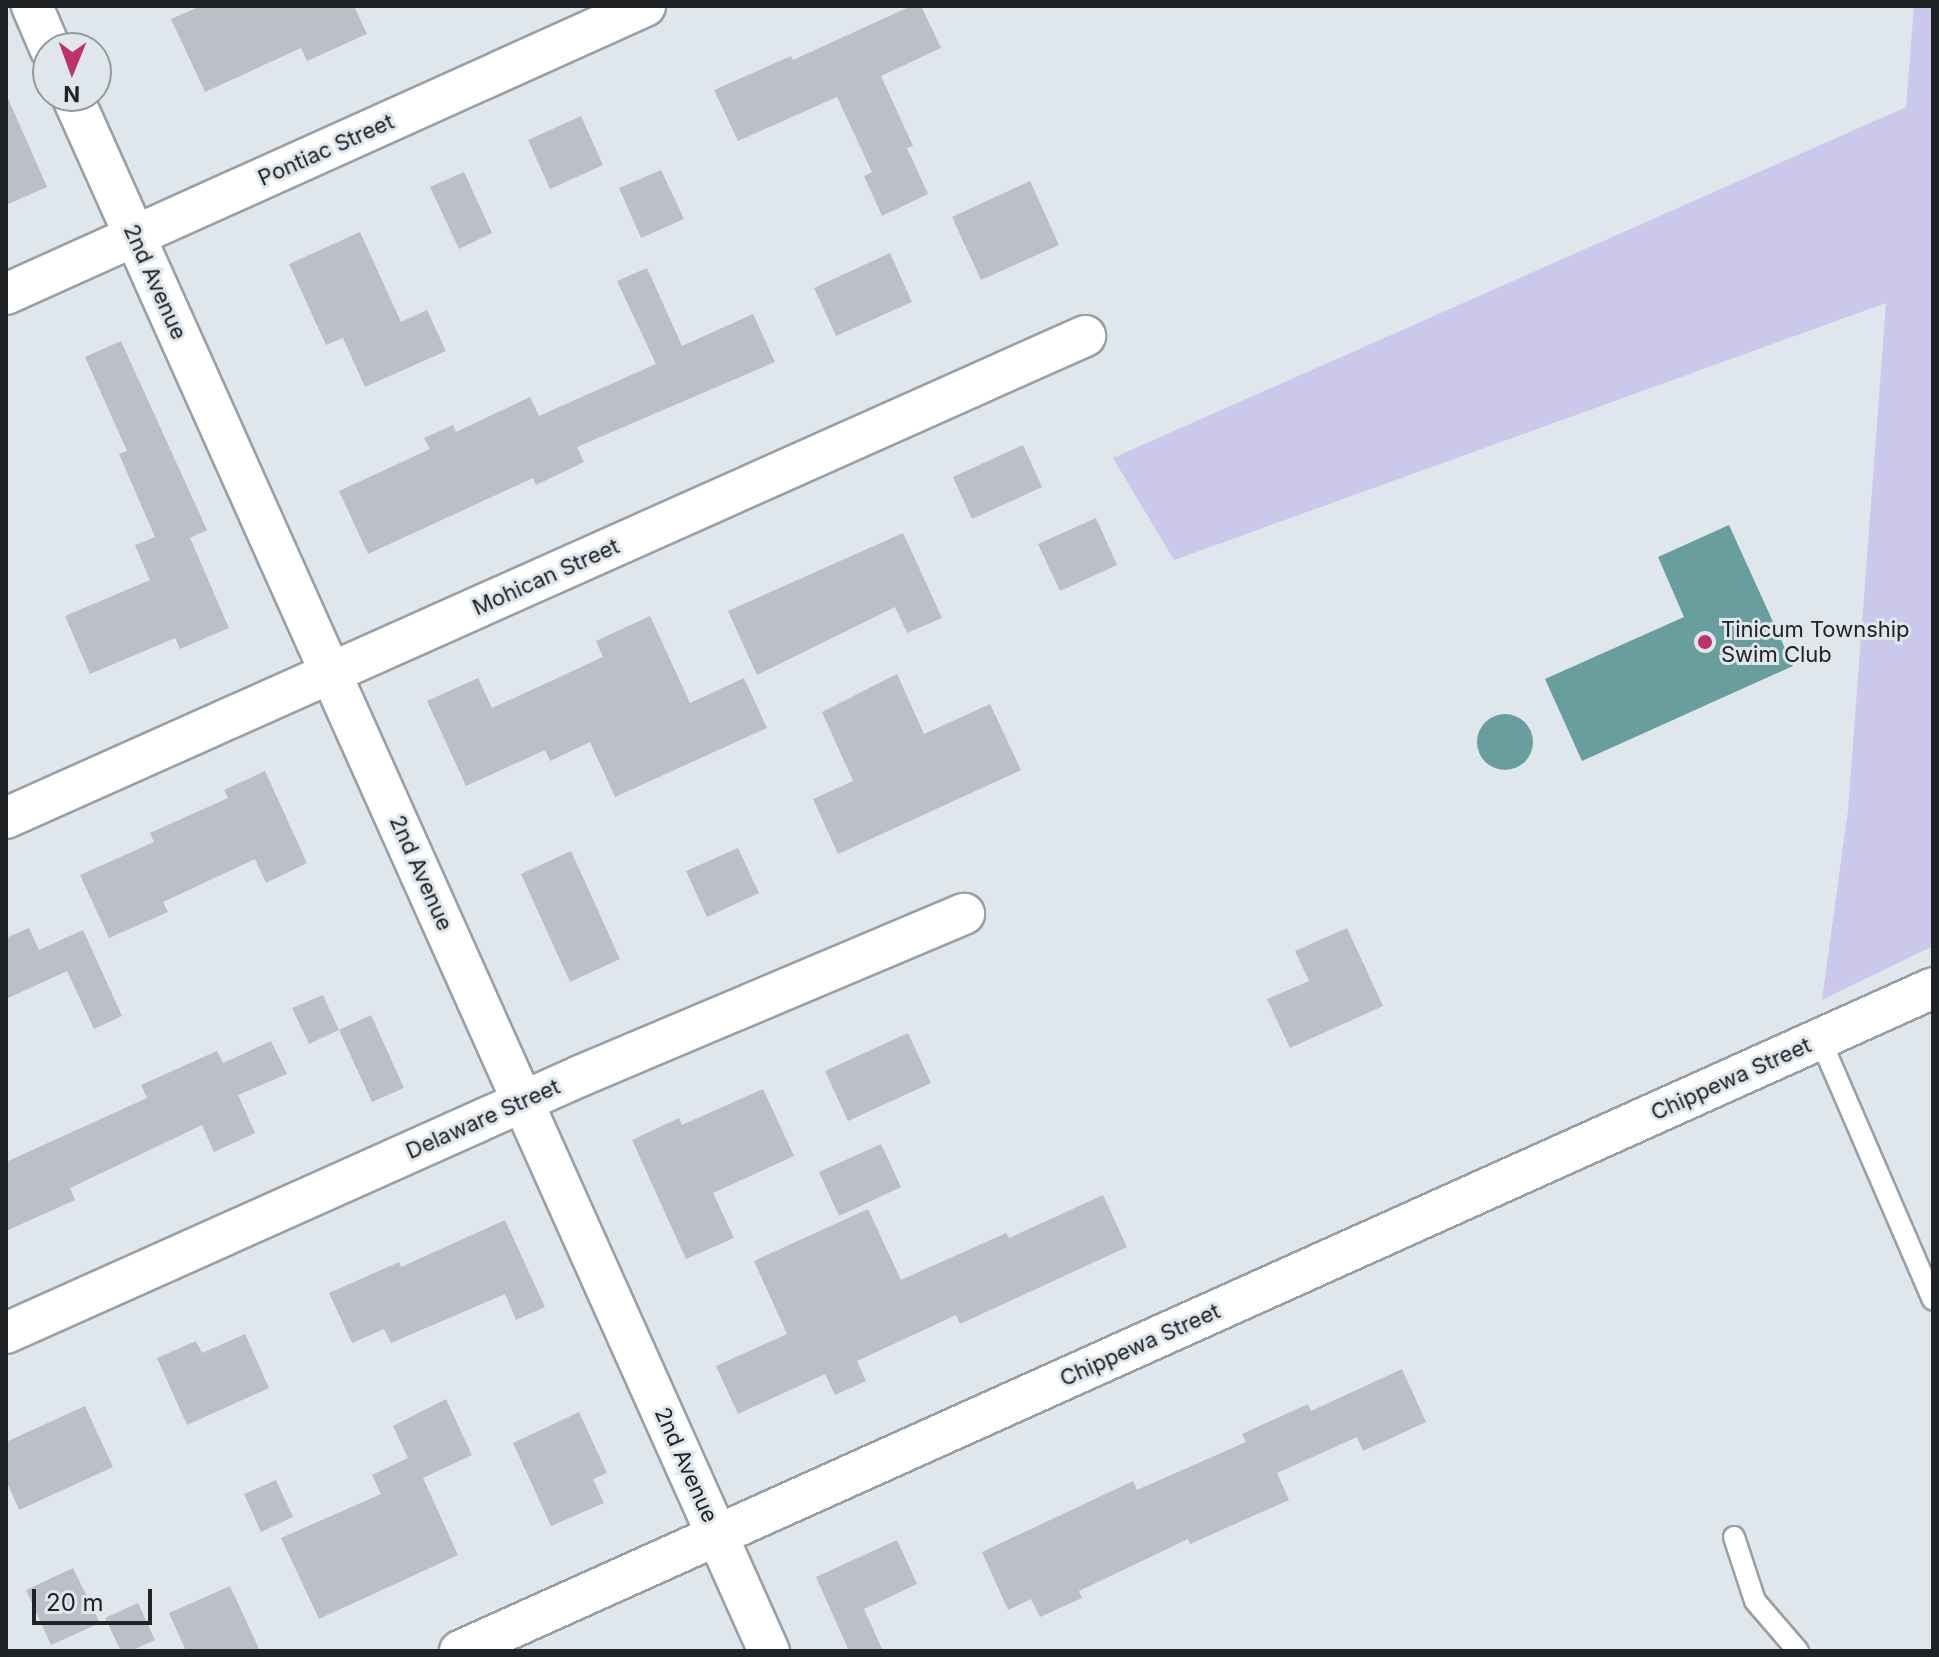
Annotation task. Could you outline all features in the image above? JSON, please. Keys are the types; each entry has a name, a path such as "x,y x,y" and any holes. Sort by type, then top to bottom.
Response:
{"street":[{"path":"32,6 43,32"},
{"name":"Pontiac Street","path":"6,294 645,6"},
{"name":"2nd Avenue","path":"79,112 769,1651"},
{"name":"Mohican Street","path":"6,818 1085,336"},
{"name":"Delaware Street","path":"6,1333 523,1101 964,914"},
{"path":"1820,1039 1933,988"},
{"name":"Chippewa Street","path":"460,1651 1820,1039"}],"lane":[{"path":"1820,1039 1933,1300"},
{"path":"1734,1537 1755,1601 1798,1651"}],"shaded area":[{"path":"1914,6 1933,6 1933,946 1822,1000 1848,810 1886,303 1174,560 1113,458 1906,107"}],"water":[{"name":"Tinicum Township Swim Club","path":"1729,525 1793,666 1582,761 1545,679 1684,617 1658,557"},
{"path":"1505,714 1525,722 1533,742 1525,762 1505,770 1485,762 1477,742 1485,722"}],"building":[{"path":"201,6 354,6 367,34 307,61 301,48 205,92 171,19"},
{"path":"911,6 921,6 941,48 881,76 913,146 907,148 928,194 882,216 864,176 872,172 837,97 738,141 714,90 791,56 793,60"},
{"path":"6,94 47,187 6,205"},
{"path":"581,116 603,165 550,189 528,140"},
{"path":"661,170 684,219 641,238 619,188"},
{"path":"464,172 492,233 459,249 430,187"},
{"path":"1030,181 1059,245 981,280 952,217"},
{"path":"360,232 401,322 427,310 446,351 365,387 343,338 326,345 289,264"},
{"path":"890,253 912,302 836,336 814,288"},
{"path":"647,268 682,346 753,314 775,362 577,447 584,462 536,485 533,478 368,554 339,491 430,449 424,438 453,425 456,432 530,397 539,416 656,364 617,281"},
{"path":"121,341 207,530 190,538 229,628 180,649 175,638 90,674 65,616 150,580 135,545 155,537 119,454 127,451 85,357"},
{"path":"1023,445 1042,487 972,519 953,477"},
{"path":"1096,518 1117,565 1060,591 1038,544"},
{"path":"903,533 942,618 907,633 895,607 757,675 728,611"},
{"path":"650,616 690,703 744,678 767,728 615,797 590,742 550,761 545,750 466,786 427,701 478,678 492,708 603,657 596,641"},
{"path":"897,674 924,734 990,704 1021,770 838,854 813,799 853,781 822,712"},
{"path":"265,771 307,863 266,883 255,859 163,902 168,912 109,938 80,875 154,842 150,833 228,798 224,790"},
{"path":"738,848 759,893 707,917 686,871"},
{"path":"571,851 620,959 570,982 521,874"},
{"path":"29,928 39,950 83,930 122,1016 94,1029 67,971 6,999 6,938"},
{"path":"1347,928 1383,1006 1290,1048 1267,999 1309,981 1295,951"},
{"path":"323,995 339,1030 309,1044 292,1008"},
{"path":"371,1015 404,1088 372,1102 339,1030"},
{"path":"908,1033 931,1083 848,1121 825,1071"},
{"path":"271,1041 287,1074 238,1095 255,1133 214,1152 202,1125 70,1188 75,1200 6,1231 6,1162 147,1098 141,1085 217,1051 223,1063"},
{"path":"763,1089 794,1156 713,1193 734,1238 686,1259 632,1140 679,1118 682,1125"},
{"path":"881,1144 901,1187 839,1216 819,1172"},
{"path":"1103,1195 1127,1247 960,1324 956,1315 857,1361 866,1381 835,1395 825,1374 738,1414 716,1366 787,1334 754,1261 868,1209 901,1280 1006,1233 1009,1238"},
{"path":"505,1220 545,1307 516,1320 505,1294 391,1343 384,1329 352,1343 329,1293 399,1262 401,1267"},
{"path":"245,1334 269,1388 187,1425 157,1358 196,1341 202,1353"},
{"path":"1402,1369 1426,1422 1363,1451 1357,1437 1277,1473 1289,1500 1190,1544 1188,1539 1079,1591 1082,1598 1040,1617 1031,1599 1008,1610 982,1552 1133,1481 1137,1490 1246,1442 1242,1434 1308,1404 1311,1411"},
{"path":"446,1399 472,1455 423,1478 458,1555 319,1619 281,1538 381,1494 372,1475 408,1458 393,1426"},
{"path":"85,1406 113,1467 19,1510 6,1480 6,1442"},
{"path":"579,1412 607,1473 593,1479 604,1503 551,1526 513,1443"},
{"path":"276,1480 293,1517 261,1532 244,1494"},
{"path":"897,1540 917,1584 864,1609 883,1651 849,1651 816,1577"},
{"path":"73,1568 100,1623 51,1645 26,1590"},
{"path":"230,1586 260,1651 186,1651 169,1613"},
{"path":"138,1603 155,1640 131,1651 121,1651 105,1618"}],"place":[{"name":"Tinicum Township Swim Club","path":"1705,642"}]}
